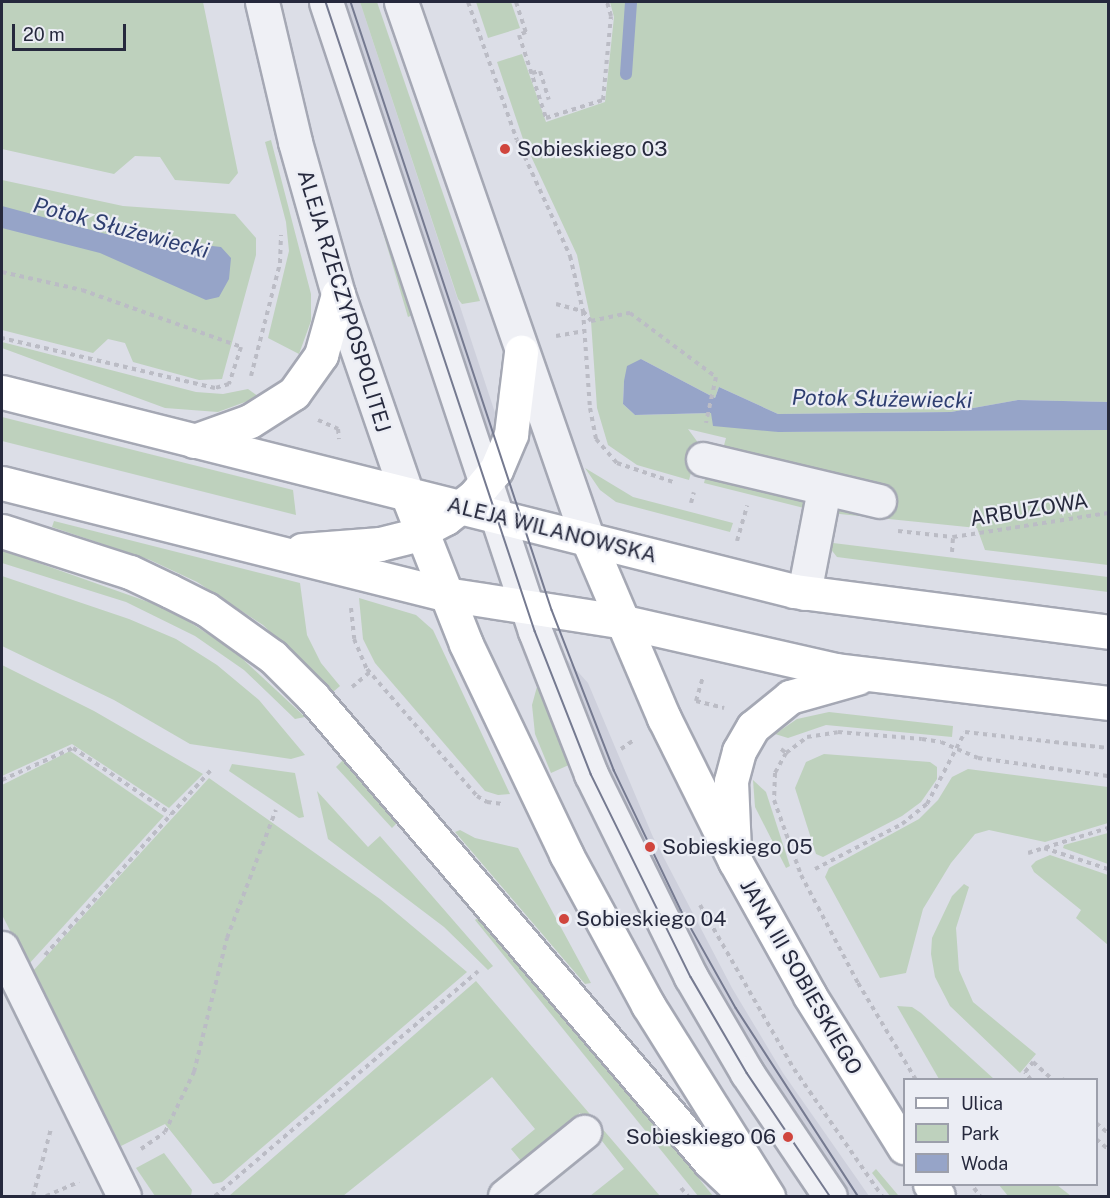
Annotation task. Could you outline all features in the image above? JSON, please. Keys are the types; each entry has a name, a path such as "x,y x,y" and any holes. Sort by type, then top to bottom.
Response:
{"main road":[{"path":"194,441 250,421 294,393 321,355 338,294"},
{"path":"273,552 380,544 421,531 460,507 486,484 511,434 532,345"},
{"name":"ALEJA WILANOWSKA","path":"2,392 804,593 1108,632"},
{"path":"2,483 445,594 620,621 770,658 873,675 1108,703"},
{"name":"ALEJA RZECZYPOSPOLITEJ","path":"406,494 445,594"},
{"path":"2,531 130,572 206,609 273,657 313,697 710,1162 746,1197"},
{"name":"JANA III SOBIESKIEGO","path":"588,540 620,621 735,861 810,996 903,1145"},
{"path":"445,594 517,756 593,907 694,1082 768,1197"},
{"path":"735,861 731,781 739,751 753,727 790,697 873,675"}],"street":[{"name":"ALEJA RZECZYPOSPOLITEJ","path":"262,2 292,131 338,294 406,494"},
{"path":"326,2 526,607 574,735 646,893 727,1040 830,1197"},
{"path":"401,2 532,345 588,540"},
{"path":"704,461 879,501"},
{"path":"804,593 824,489"},
{"path":"2,948 124,1197"},
{"path":"505,1197 584,1132"}],"path":[{"path":"468,2 520,148 570,256 583,311 590,408 601,448 617,463 634,471 704,461 716,377 630,313 591,321 583,311 556,304"},
{"path":"516,2 526,32 519,35 546,118 603,100 611,16 607,2"},
{"path":"532,73 540,71 549,100"},
{"path":"254,384 250,371 280,263 281,231"},
{"path":"2,272 82,290 241,347 229,384 215,388 2,338"},
{"path":"532,345 585,332"},
{"path":"307,415 338,429 339,448"},
{"path":"737,499 747,502 737,538"},
{"name":"ARBUZOWA","path":"952,552 953,537 1108,513"},
{"path":"350,601 354,639 367,669 477,796 494,804 512,802"},
{"path":"696,701 704,671"},
{"path":"689,702 696,701 734,712"},
{"path":"915,1078 847,964 801,875 774,800 776,773 786,753 807,737 838,732 941,742 956,752 978,758 1108,776"},
{"path":"815,869 915,814 935,794 965,732 1108,748"},
{"path":"773,743 786,753"},
{"path":"2,780 73,748 171,814"},
{"path":"40,961 211,770"},
{"path":"132,1156 165,1132 194,1072 227,938 276,810"},
{"path":"1028,853 1108,828"},
{"path":"1043,848 1108,869"},
{"path":"695,897 794,1069 882,1197"},
{"path":"215,1196 478,971"},
{"path":"1030,1078 1025,1072 1033,1062 1052,1078"},
{"path":"46,1197 82,1181"}],"shaded area":[{"path":"316,2 360,2 500,428 479,471"},
{"path":"551,642 588,683 653,837 732,988 783,1073 869,1196 819,1196 542,656"}],"green space":[{"path":"2,2 203,2 238,173 229,184 175,180 160,157 135,156 114,174 2,149"},
{"path":"360,2 377,2 480,301 462,304 458,299"},
{"path":"476,2 511,2 520,28 488,38"},
{"path":"610,2 1108,2 1108,402 1018,400 951,412 778,414 719,387 715,398 641,359 624,381 623,404 635,415 711,413 778,432 1108,430 1108,565 985,550 977,528 830,513 844,503 723,449 726,438 688,429 699,444 689,480 637,465 608,445 597,408 591,321 577,255 523,139 497,62 522,54 546,122 605,102 614,17"},
{"path":"271,140 311,294 311,321 299,354 268,338 289,251 286,222 265,142"},
{"path":"371,170 417,313 408,317 365,172"},
{"path":"2,180 123,206 235,214 256,238 256,255 222,379 199,380 133,362 125,343 108,339 93,353 2,330"},
{"path":"2,342 196,392 223,394 248,389 259,397 218,412 165,408 2,348"},
{"path":"2,417 293,490 296,515 2,441"},
{"path":"585,468 633,497 733,523 730,532 616,502 600,490"},
{"path":"707,471 798,493 808,509 704,483"},
{"path":"54,521 300,583 307,635 321,663 340,686 333,692 263,625 197,582 150,560 52,527"},
{"path":"825,542 1108,577 1108,592 837,557"},
{"path":"2,550 171,610 234,651 305,717 295,719 244,670 195,636 126,602 2,563"},
{"path":"2,576 129,619 176,639 217,665 259,700 305,755 291,759 190,744 114,700 2,646"},
{"path":"359,598 416,615 433,630 510,794 498,795 485,791 375,663 363,639"},
{"path":"2,665 94,711 203,774 169,808 72,744 2,776"},
{"path":"538,683 571,764 551,773 535,734 532,705"},
{"path":"829,712 953,726 952,737 826,725 788,738 775,734 797,719"},
{"path":"70,751 164,816 28,965 2,915 2,785"},
{"path":"824,754 930,762 937,767 937,779 921,802 902,816 823,857 816,854 795,788 806,762"},
{"path":"343,760 397,823 392,828 336,767"},
{"path":"232,764 295,773 304,817 299,818 229,771"},
{"path":"968,769 1108,787 1108,823 1045,842 989,830 975,834 951,863 923,909 906,973 880,978 825,877 829,868 919,819 938,800 952,777"},
{"path":"209,778 380,899 467,972 222,1182 213,1184 165,1124 121,1146 32,972"},
{"path":"753,780 766,792 790,866 786,868 755,807"},
{"path":"317,791 368,847 380,836 493,966 488,970 444,927 328,839"},
{"path":"460,830 475,838 518,848 591,983 585,984 455,832"},
{"path":"1108,833 1108,864 1063,848 1064,845"},
{"path":"1050,855 1108,875 1108,945 1076,918 1081,910 1034,872 1031,866 1036,861"},
{"path":"964,884 969,887 956,928 959,970 973,1002 1036,1054 1020,1073 950,1006 935,977 931,954 932,938 952,896"},
{"path":"479,917 645,1111 713,1196 698,1196 475,920"},
{"path":"476,981 660,1196 590,1196 624,1169 580,1113 521,1161 511,1149 535,1129 492,1077 343,1196 229,1196"},
{"path":"897,1006 912,1007 921,1013 993,1078 938,1078"},
{"path":"164,1153 192,1190 191,1196 155,1196 136,1168"},
{"path":"876,1169 899,1196 890,1196 872,1173"},
{"path":"1000,1186 1058,1186 1071,1196 1008,1196"}],"water":[{"path":"2,206 106,234 221,247 231,258 229,279 219,297 206,300 100,253 2,228"},
{"path":"641,359 715,398 719,387 778,414 951,412 1018,400 1108,402 1108,430 778,432 713,426 711,413 635,415 623,404 624,381 627,366"}],"waterway":[{"path":"626,74 631,2"}],"tram line":[{"path":"326,2 535,631 591,774 691,977 747,1073 830,1196"},
{"path":"351,2 552,610 614,770 681,910 736,1008 858,1196"}],"place":[{"name":"Sobieskiego 03","path":"505,149"},
{"name":"Sobieskiego 05","path":"650,847"},
{"name":"Sobieskiego 04","path":"564,919"},
{"name":"Sobieskiego 06","path":"788,1137"}],"water label":[{"name":"Potok Służewiecki","path":"121,228"},
{"name":"Potok Służewiecki","path":"882,399"}]}
